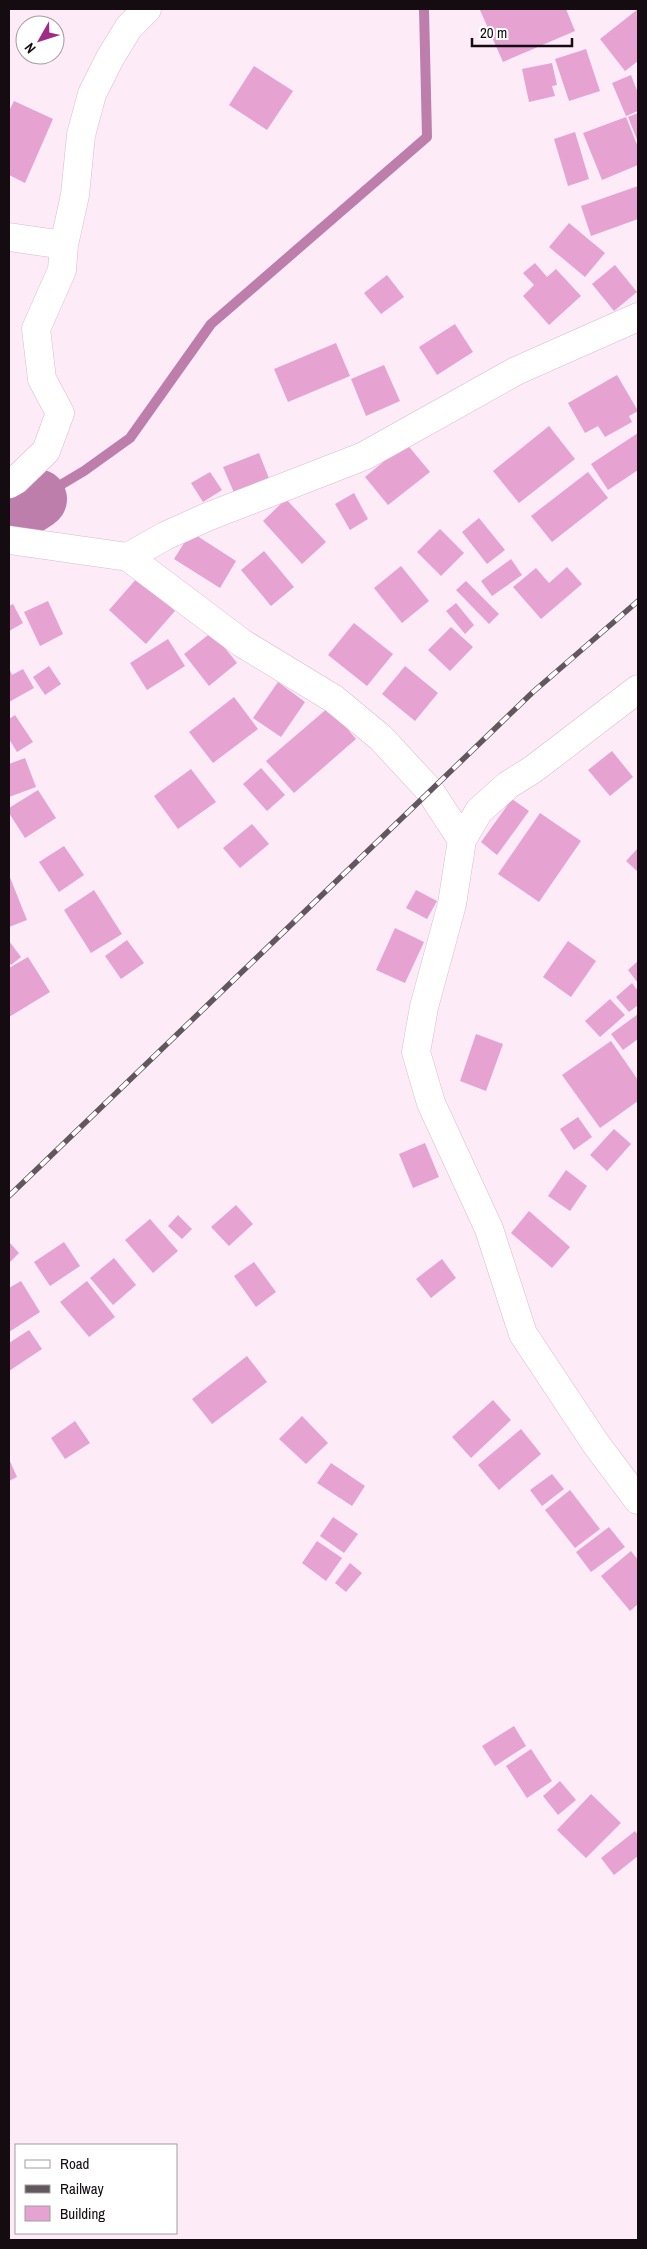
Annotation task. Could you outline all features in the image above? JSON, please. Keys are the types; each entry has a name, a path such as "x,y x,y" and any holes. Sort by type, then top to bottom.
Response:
{"street":[{"path":"9,484 16,480 46,451 60,413 42,379 36,329 62,270 64,245 75,195 81,136 92,94 110,58 130,27 147,9"},
{"path":"9,237 64,245"},
{"path":"128,557 165,536 207,517 364,456 516,371 638,317"},
{"path":"9,540 128,557 242,643 334,699 374,732 430,791 462,840"},
{"path":"638,690 490,799 479,811 462,840 452,904 424,1007 416,1052 431,1104 489,1229 523,1334 596,1444 638,1500"}],"building":[{"path":"566,9 575,31 503,62 480,10"},
{"path":"638,9 638,61 625,71 600,39"},
{"path":"586,49 600,91 569,101 555,59"},
{"path":"552,63 557,85 552,86 555,96 529,102 522,69"},
{"path":"254,66 293,91 267,130 229,105"},
{"path":"631,75 638,93 638,111 626,116 612,83"},
{"path":"14,101 53,119 25,183 9,175 9,111"},
{"path":"638,113 638,142 628,117"},
{"path":"626,117 638,147 638,165 602,180 583,133"},
{"path":"575,132 589,179 568,186 554,139"},
{"path":"638,186 638,219 591,236 581,206"},
{"path":"569,223 605,253 585,277 549,247"},
{"path":"535,263 547,277 556,269 581,296 549,325 523,296 534,285 523,273"},
{"path":"615,265 637,292 614,311 592,284"},
{"path":"387,275 404,297 381,314 364,293"},
{"path":"455,324 473,352 437,375 419,347"},
{"path":"336,343 350,376 288,402 274,369"},
{"path":"384,365 400,401 366,416 351,379"},
{"path":"617,375 638,411 629,416 632,422 605,437 598,426 585,433 568,403"},
{"path":"549,426 575,459 519,503 493,471"},
{"path":"638,433 638,470 608,490 591,464"},
{"path":"406,443 430,472 388,505 365,477"},
{"path":"259,453 270,481 235,495 223,467"},
{"path":"210,472 222,490 203,502 191,483"},
{"path":"588,472 608,498 552,542 531,516"},
{"path":"354,493 368,519 350,530 335,504"},
{"path":"286,499 326,542 302,564 263,521"},
{"path":"479,518 505,550 487,564 462,532"},
{"path":"440,529 464,553 441,576 417,552"},
{"path":"191,532 236,561 220,588 174,559"},
{"path":"264,551 294,587 271,606 241,570"},
{"path":"511,559 522,575 492,596 481,581"},
{"path":"401,566 429,601 402,623 374,588"},
{"path":"567,567 582,584 541,619 513,587 536,568 549,583"},
{"path":"138,577 175,611 146,644 109,610"},
{"path":"466,581 499,614 489,624 456,590"},
{"path":"48,601 63,634 40,646 24,612"},
{"path":"456,603 474,625 465,634 446,611"},
{"path":"13,604 23,623 9,631 9,606"},
{"path":"354,623 393,654 367,686 328,655"},
{"path":"451,627 473,647 450,671 428,650"},
{"path":"212,632 237,663 209,686 184,654"},
{"path":"168,639 185,666 147,690 130,663"},
{"path":"49,666 61,684 45,695 33,677"},
{"path":"405,666 438,693 415,721 382,694"},
{"path":"9,668 12,675 23,669 34,688 9,702"},
{"path":"278,682 305,702 281,737 253,718"},
{"path":"234,697 258,729 213,763 189,732"},
{"path":"329,707 356,739 294,793 266,761"},
{"path":"15,715 33,742 17,752 9,739 9,719"},
{"path":"612,751 633,777 610,796 588,770"},
{"path":"25,758 36,787 9,797 9,764"},
{"path":"261,768 285,795 267,811 243,784"},
{"path":"191,769 216,802 178,829 154,796"},
{"path":"38,790 56,818 25,838 9,813 9,808"},
{"path":"512,799 529,811 497,855 481,842"},
{"path":"540,813 581,841 539,902 498,874"},
{"path":"252,824 269,844 240,868 223,848"},
{"path":"64,846 84,875 59,892 39,862"},
{"path":"638,848 638,872 626,861"},
{"path":"9,875 27,920 9,927"},
{"path":"94,890 122,934 91,953 64,910"},
{"path":"416,890 437,901 427,919 406,908"},
{"path":"395,928 424,942 405,983 376,970"},
{"path":"127,940 144,963 121,979 105,956"},
{"path":"9,941 21,957 11,965 9,962"},
{"path":"568,941 596,961 571,997 543,977"},
{"path":"28,957 50,992 9,1017 9,968"},
{"path":"638,961 638,983 628,970"},
{"path":"632,983 638,991 638,1005 629,1012 616,997"},
{"path":"610,999 625,1015 600,1037 585,1021"},
{"path":"638,1014 638,1039 623,1050 611,1034"},
{"path":"476,1034 503,1044 486,1091 460,1081"},
{"path":"611,1041 638,1080 638,1101 600,1128 562,1075"},
{"path":"578,1117 592,1137 574,1150 560,1129"},
{"path":"614,1129 631,1144 607,1171 590,1155"},
{"path":"425,1143 439,1177 413,1188 399,1154"},
{"path":"566,1170 587,1186 570,1211 548,1196"},
{"path":"236,1205 253,1224 229,1246 211,1227"},
{"path":"529,1211 570,1247 552,1268 511,1233"},
{"path":"178,1215 192,1229 182,1239 168,1226"},
{"path":"150,1219 178,1251 153,1273 125,1240"},
{"path":"9,1242 19,1253 9,1263"},
{"path":"64,1242 80,1266 50,1286 34,1262"},
{"path":"114,1258 136,1285 113,1305 90,1278"},
{"path":"442,1259 456,1278 431,1298 416,1279"},
{"path":"254,1262 276,1292 256,1307 234,1276"},
{"path":"21,1281 40,1312 9,1332 9,1288"},
{"path":"87,1281 115,1317 89,1337 60,1302"},
{"path":"29,1330 42,1349 9,1371 9,1343"},
{"path":"247,1356 267,1382 212,1424 192,1399"},
{"path":"493,1400 511,1420 471,1458 452,1437"},
{"path":"302,1416 328,1443 306,1464 279,1439"},
{"path":"75,1421 90,1443 65,1459 51,1438"},
{"path":"521,1429 541,1454 499,1490 478,1465"},
{"path":"9,1459 17,1477 9,1481"},
{"path":"331,1463 365,1486 352,1506 317,1483"},
{"path":"552,1474 564,1489 542,1506 530,1490"},
{"path":"570,1490 600,1529 575,1548 545,1510"},
{"path":"333,1517 358,1534 344,1553 320,1536"},
{"path":"609,1527 625,1547 591,1572 576,1552"},
{"path":"317,1541 342,1558 326,1581 302,1563"},
{"path":"631,1551 638,1560 638,1604 630,1611 601,1576"},
{"path":"350,1563 362,1573 346,1592 335,1583"},
{"path":"514,1726 526,1746 495,1766 482,1746"},
{"path":"531,1749 552,1781 527,1798 506,1766"},
{"path":"560,1781 576,1800 558,1815 543,1796"},
{"path":"591,1794 621,1823 586,1858 557,1830"},
{"path":"635,1831 638,1835 638,1856 614,1875 601,1858"}],"waterway":[{"path":"37,499 84,471 130,438 211,324 427,137 424,9"},
{"path":"9,517 37,499"}],"railway":[{"path":"9,1196 533,692 638,601"}]}
